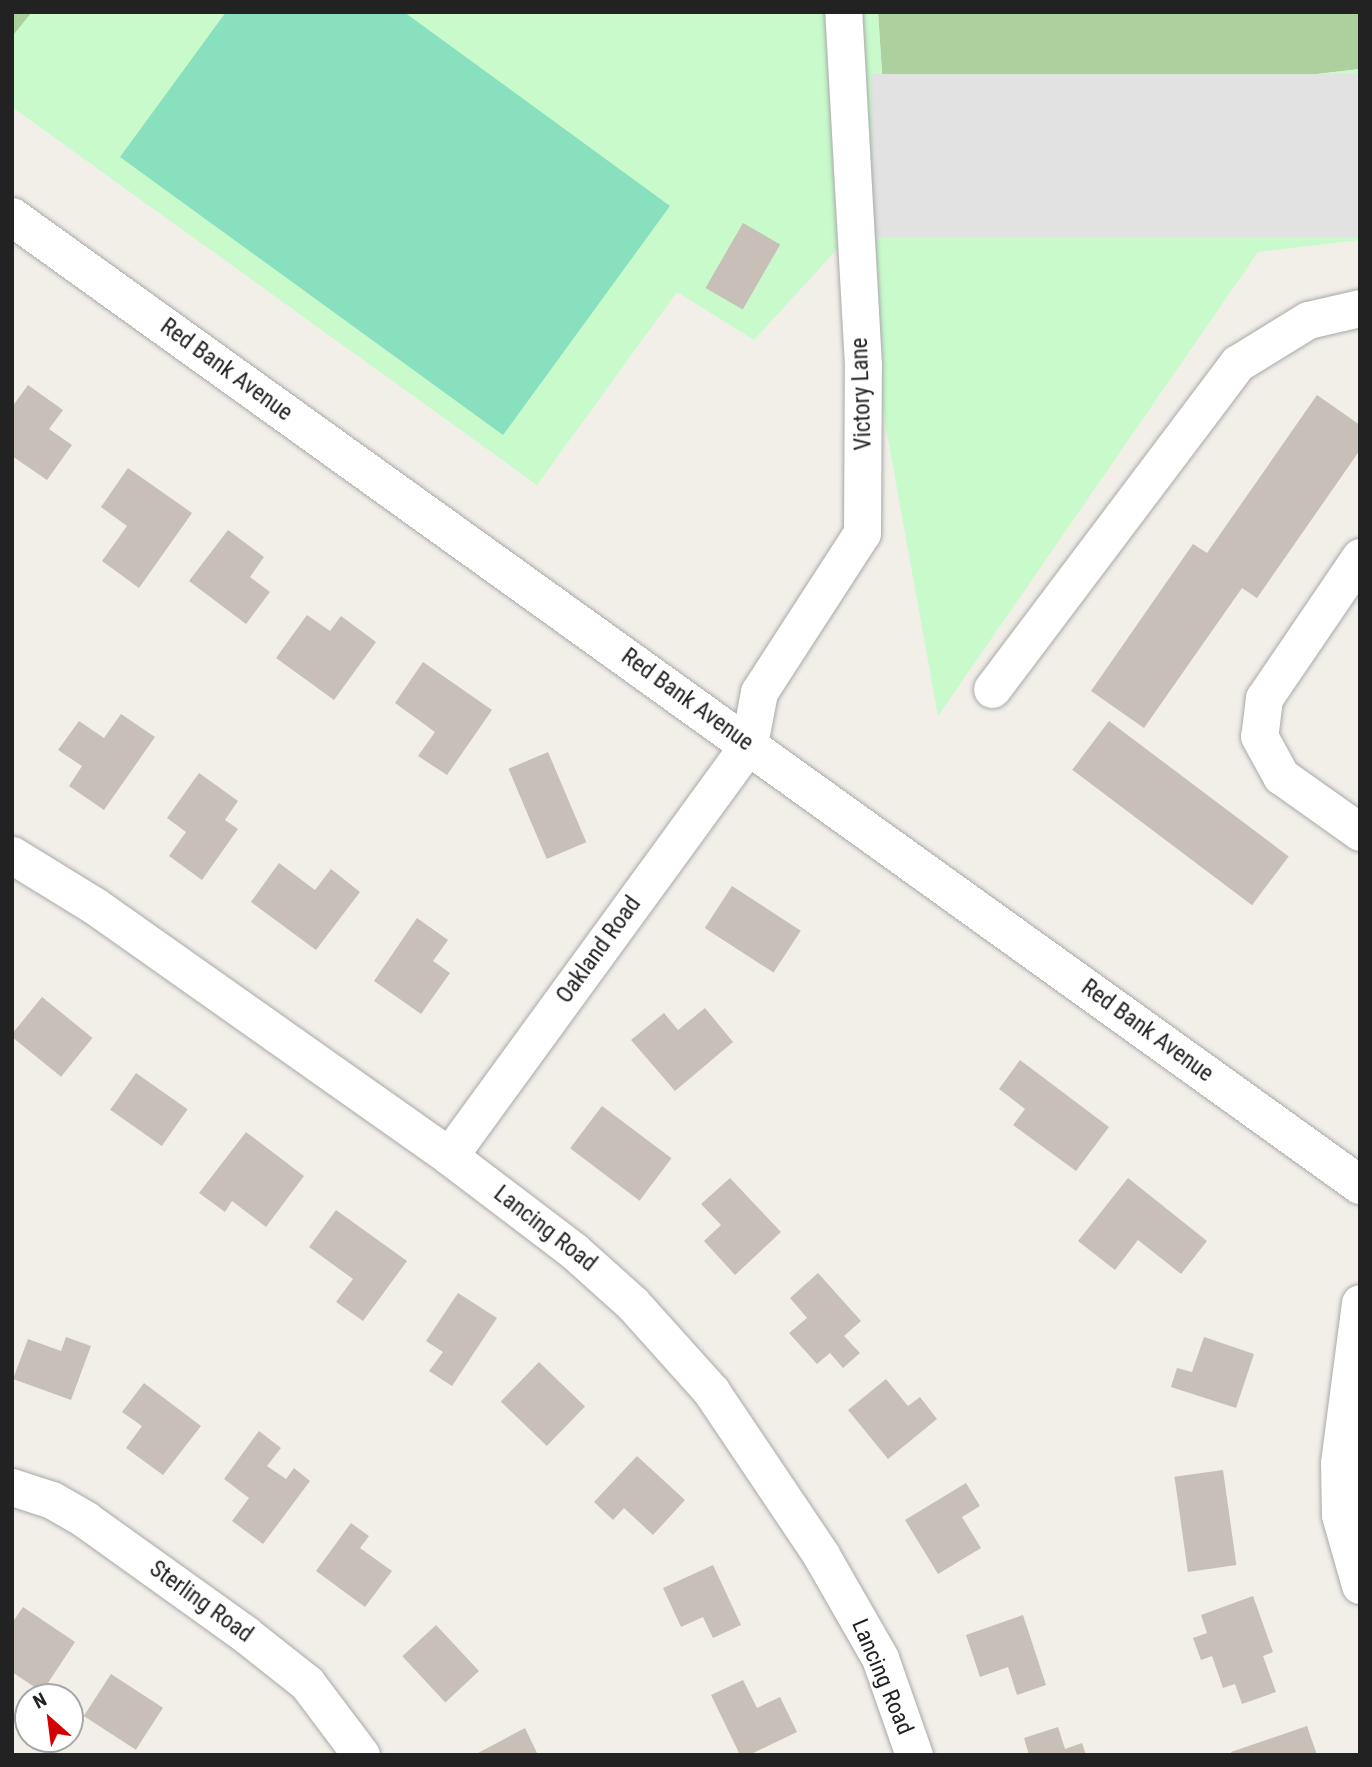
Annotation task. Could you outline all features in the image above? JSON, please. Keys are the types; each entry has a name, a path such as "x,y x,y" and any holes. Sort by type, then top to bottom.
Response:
{"street":[{"name":"Victory Lane","path":"749,744 759,692 856,546 863,526 863,365 843,12"},
{"name":"Red Bank Avenue","path":"12,217 1360,1185"},
{"path":"992,690 1238,363 1308,320 1360,308"},
{"path":"1360,557 1264,698 1259,736 1281,776 1360,832"},
{"name":"Oakland Road","path":"449,1156 749,744"},
{"name":"Lancing Road","path":"12,855 94,906 449,1156 604,1276 711,1391 862,1624 880,1658 914,1755"},
{"path":"1360,1303 1339,1463 1340,1515 1360,1585"},
{"name":"Sterling Road","path":"12,1487 52,1500 86,1520 276,1658 307,1683 361,1755"}],"green space":[{"path":"12,12 32,12 12,37"},
{"path":"32,12 878,12 885,119 970,115 1360,69 1360,240 1258,252 938,716 851,234 754,340 677,292 537,485 12,107 12,37"},
{"path":"226,12 404,12 670,206 503,435 120,157"},
{"path":"878,12 1360,12 1360,69 970,115 885,119"}],"shaded area":[{"path":"871,74 1360,74 1360,237 871,237"}],"building":[{"path":"743,223 780,244 743,309 706,288"},
{"path":"28,385 63,410 49,429 72,445 47,480 12,456 12,407"},
{"path":"1317,395 1360,425 1360,450 1257,598 1242,588 1144,728 1091,691 1193,544 1207,553"},
{"path":"128,468 192,513 139,588 102,561 127,526 101,507"},
{"path":"228,530 264,557 250,577 270,592 246,624 189,581"},
{"path":"307,615 330,631 341,616 376,642 334,700 276,658"},
{"path":"423,662 492,710 447,775 418,756 435,732 395,703"},
{"path":"121,714 155,737 104,810 69,786 82,766 58,750 79,721 104,738"},
{"path":"1109,721 1289,856 1252,905 1072,770"},
{"path":"548,752 586,842 547,859 508,769"},
{"path":"199,773 238,801 225,820 238,829 202,880 169,856 186,832 167,818"},
{"path":"279,863 315,890 331,869 360,892 316,950 251,902"},
{"path":"732,886 801,931 774,973 705,928"},
{"path":"417,918 448,940 433,961 450,973 421,1014 374,981"},
{"path":"42,997 93,1038 61,1077 12,1037"},
{"path":"705,1008 733,1042 675,1091 631,1040 664,1013 678,1030"},
{"path":"1020,1060 1109,1127 1076,1171 1013,1125 1025,1109 999,1089"},
{"path":"136,1073 188,1109 162,1146 110,1110"},
{"path":"602,1106 671,1158 640,1201 570,1148"},
{"path":"246,1132 304,1176 266,1227 232,1201 225,1212 199,1193"},
{"path":"730,1178 781,1232 735,1275 704,1241 721,1225 701,1204"},
{"path":"1128,1178 1207,1241 1181,1274 1138,1240 1115,1270 1078,1241"},
{"path":"336,1210 407,1261 363,1321 336,1302 353,1279 309,1247"},
{"path":"818,1273 861,1321 844,1336 860,1353 843,1368 830,1353 817,1364 789,1333 807,1318 790,1298"},
{"path":"458,1293 497,1318 452,1386 429,1371 443,1352 426,1341"},
{"path":"66,1337 91,1346 71,1400 13,1379 28,1339 61,1351"},
{"path":"1204,1337 1254,1354 1236,1408 1171,1387 1177,1368 1192,1372"},
{"path":"539,1362 585,1406 547,1446 501,1402"},
{"path":"886,1379 908,1406 920,1397 937,1419 888,1459 848,1410"},
{"path":"144,1383 201,1426 163,1475 126,1448 142,1426 122,1412"},
{"path":"259,1431 281,1448 267,1466 286,1479 294,1468 310,1481 263,1544 232,1521 249,1498 224,1479"},
{"path":"637,1456 685,1500 653,1535 624,1508 613,1520 594,1502"},
{"path":"1223,1470 1236,1565 1188,1572 1174,1477"},
{"path":"966,1483 980,1506 962,1517 981,1548 938,1574 905,1520"},
{"path":"351,1523 369,1536 360,1548 392,1571 365,1607 316,1571"},
{"path":"713,1565 741,1625 713,1638 703,1617 681,1627 663,1588"},
{"path":"1253,1596 1273,1652 1263,1656 1276,1692 1242,1704 1235,1684 1223,1688 1212,1656 1201,1660 1193,1638 1207,1633 1201,1615"},
{"path":"23,1607 75,1642 48,1683 28,1683 12,1672 12,1623"},
{"path":"1023,1615 1046,1685 1017,1695 1008,1667 980,1677 966,1635"},
{"path":"436,1625 479,1671 445,1702 402,1656"},
{"path":"111,1674 163,1708 136,1750 84,1716"},
{"path":"743,1680 757,1708 780,1697 797,1732 749,1755 740,1755 711,1695"},
{"path":"1307,1726 1317,1755 1232,1755 1231,1752"},
{"path":"1058,1727 1065,1749 1082,1743 1086,1755 1029,1755 1024,1738"},
{"path":"525,1728 538,1755 479,1755 478,1753"}]}
